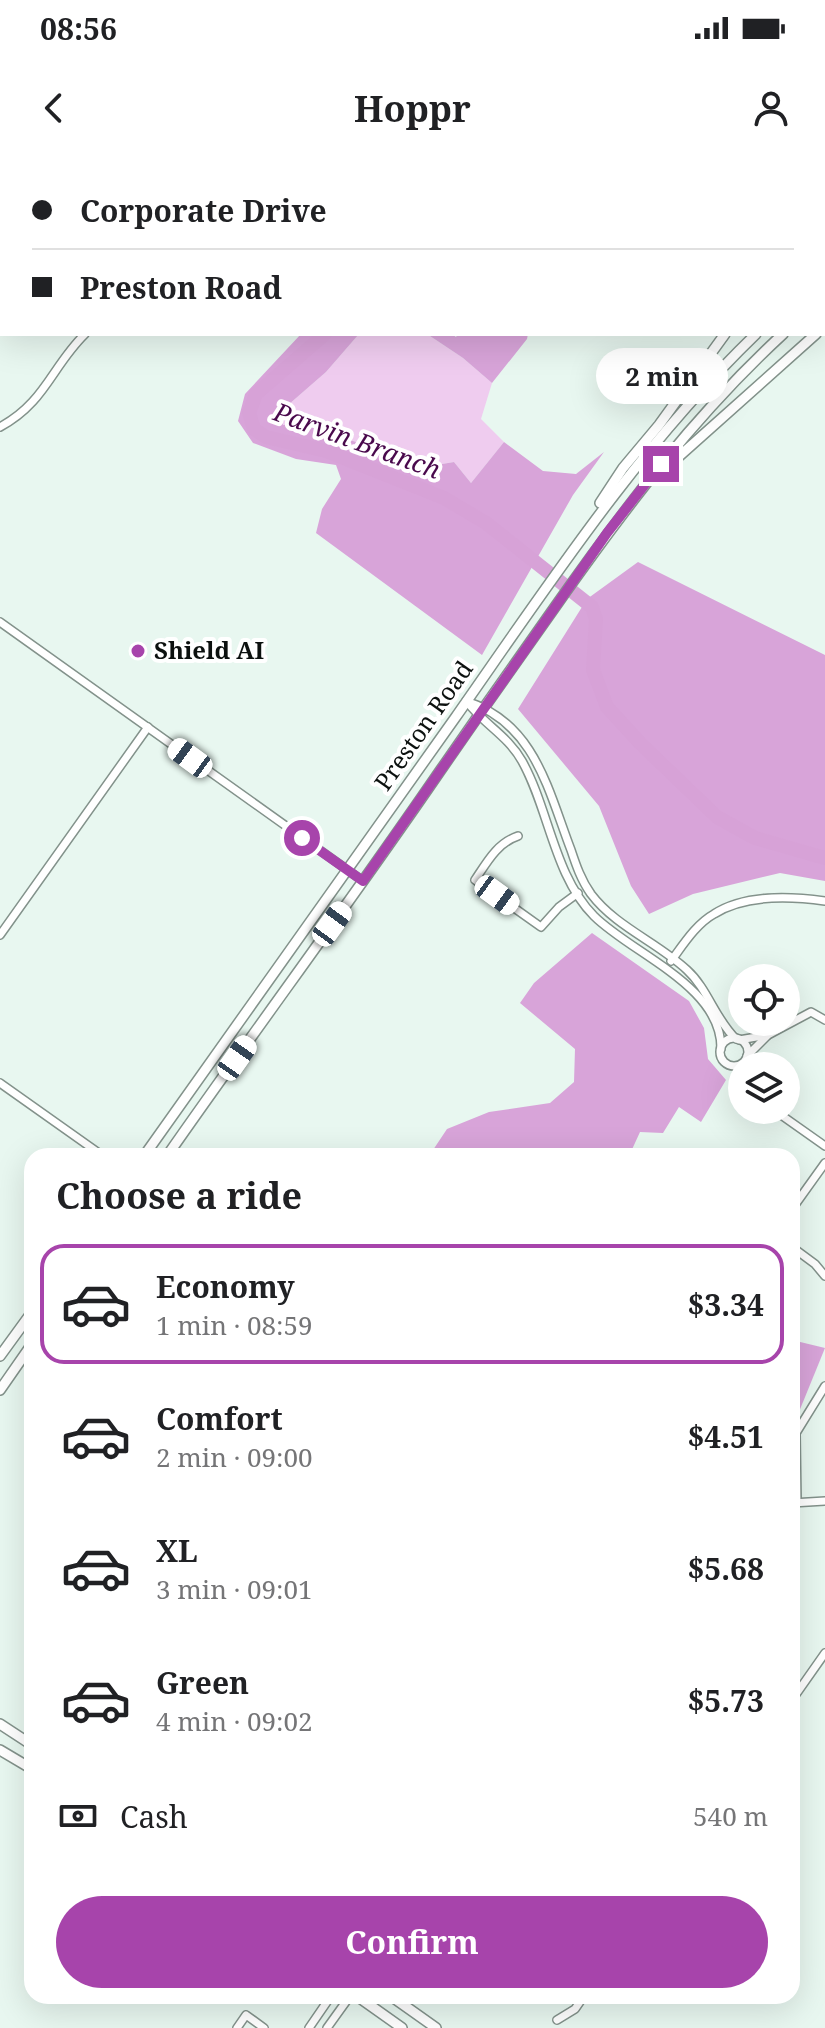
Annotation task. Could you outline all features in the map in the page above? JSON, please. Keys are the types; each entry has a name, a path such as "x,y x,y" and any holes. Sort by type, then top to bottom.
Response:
{"main road":[{"path":"586,531 613,482 724,336"},
{"name":"Preston Road","path":"150,1148 586,531 657,439 712,377 754,336"},
{"name":"Preston Road","path":"173,1148 607,533 690,430 781,336"},
{"path":"607,533 665,469 814,336"},
{"path":"205,1070 220,1081"},
{"path":"0,1356 24,1323"},
{"path":"0,1390 24,1355"},
{"path":"0,1724 24,1740"},
{"path":"0,1750 24,1764"},
{"path":"368,2004 402,2028"},
{"path":"402,2004 436,2028"}],"street":[{"path":"0,427 23,412 42,392 83,336"},
{"path":"0,622 363,881"},
{"path":"466,701 518,734 534,756 581,878 597,901 695,978 723,1025 746,1046 746,1052"},
{"path":"481,712 521,759 568,879 586,908 609,929 689,987 708,1008 720,1032 722,1059 728,1063"},
{"path":"0,935 148,727"},
{"path":"518,836 507,839 498,847 475,880 541,927 559,907 587,887"},
{"path":"666,969 687,939 712,914 744,900 804,898 825,901"},
{"path":"800,1018 811,1012 825,1020"},
{"path":"721,1049 726,1042 760,1036"},
{"path":"754,1052 767,1036"},
{"path":"0,1083 92,1148"},
{"path":"794,1124 825,1146"},
{"path":"800,1198 825,1163"},
{"path":"800,1253 825,1276"},
{"path":"18,1332 24,1337"},
{"path":"800,1427 825,1386"},
{"path":"800,1502 825,1501"},
{"path":"800,1689 825,1653"},
{"path":"309,2028 326,2004"},
{"path":"327,2028 344,2004"},
{"path":"557,2020 578,2004"},
{"path":"237,2028 246,2015 264,2028"}],"shaded area":[{"path":"299,336 357,336 326,372 280,412 283,425 303,424 362,444 412,469 454,462 471,483 504,442 543,471 576,474 604,452 573,495 482,655 316,533 322,509 341,479 336,465 296,459 253,443 238,421 245,394"},
{"path":"357,336 430,336 463,358 492,383 481,419 504,442 471,483 454,462 412,469 362,444 303,424 282,425 280,412 326,372"},
{"path":"430,336 528,336 492,383 463,358"},
{"path":"638,562 825,655 825,881 780,873 693,894 649,914 631,886 599,806 518,709 587,599"},
{"path":"592,933 689,1001 704,1028 708,1059 726,1080 701,1122 679,1107 663,1133 640,1132 633,1148 434,1148 447,1129 489,1112 550,1103 574,1082 575,1049 520,1003 534,983"},
{"path":"800,1342 825,1348 800,1409"}],"waterway":[{"name":"Parvin Branch","path":"323,336 256,394 249,413 254,429 266,437 326,451 444,498 486,523 592,607 596,619 593,670 607,707 640,743 717,817 755,838 825,858"}],"place":[{"name":"Shield AI","path":"138,651"}],"route":[{"path":"302,838 363,881 607,533 661,464"}]}
